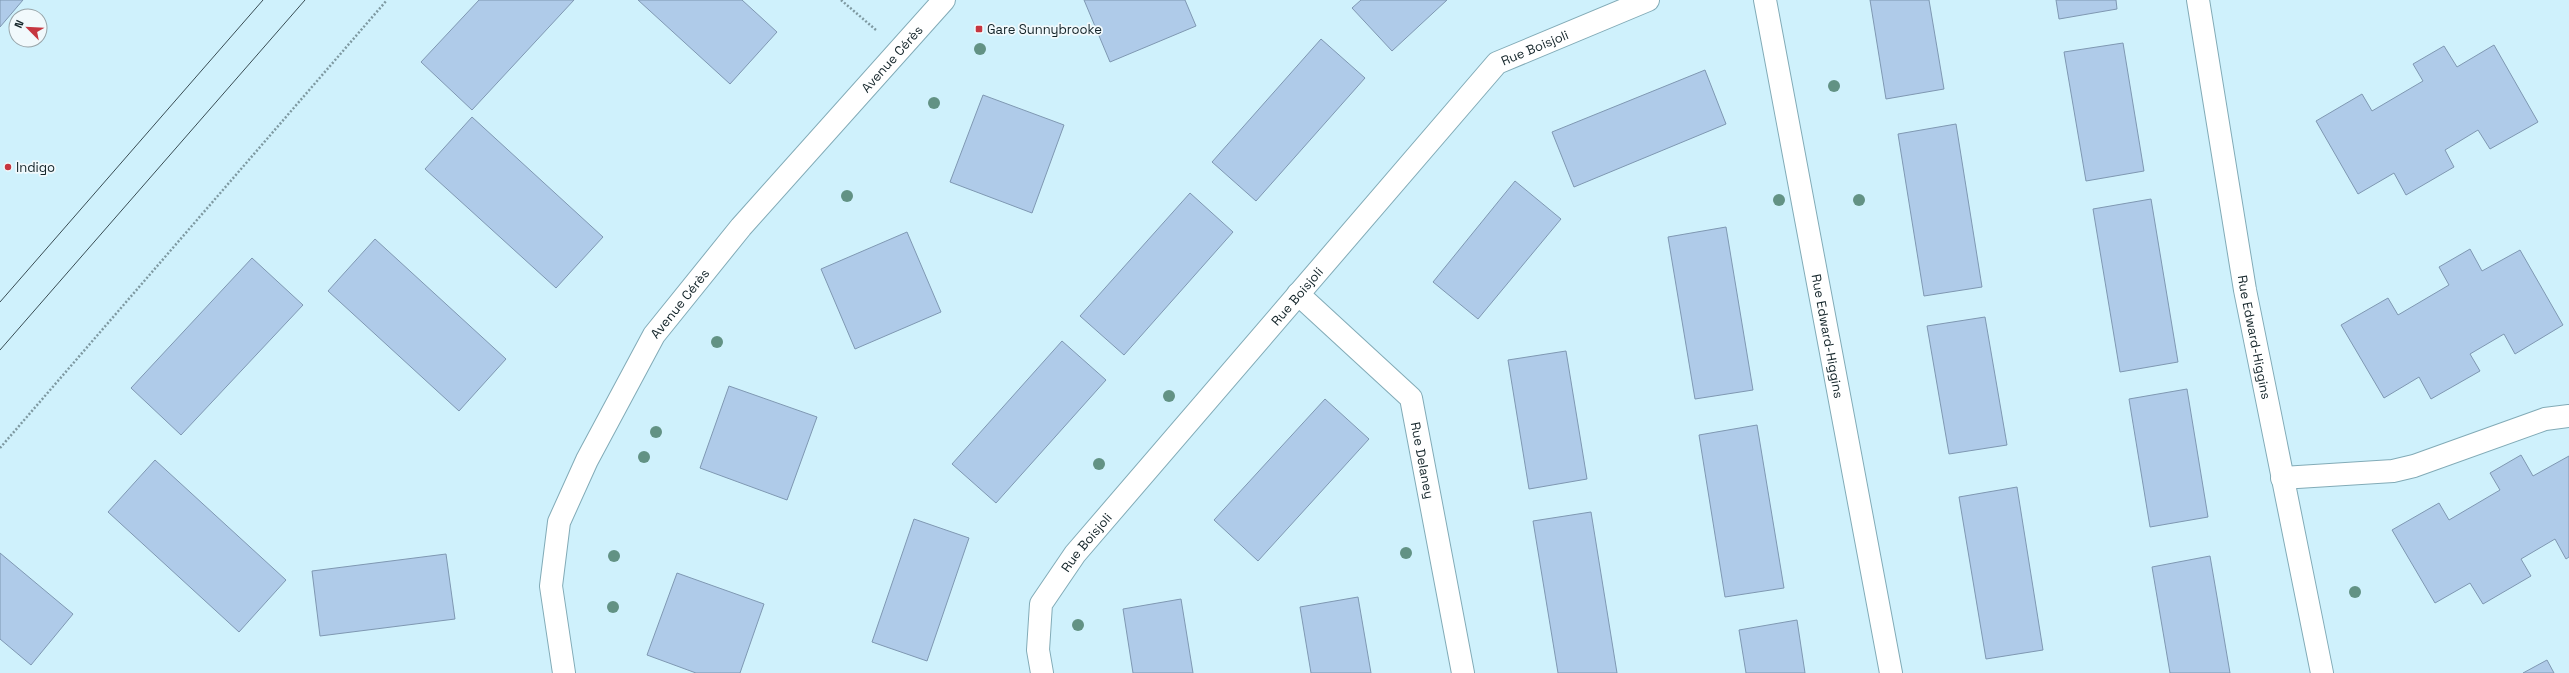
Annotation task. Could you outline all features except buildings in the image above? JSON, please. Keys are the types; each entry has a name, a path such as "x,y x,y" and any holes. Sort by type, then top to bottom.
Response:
{"street":[{"name":"Avenue Cérès","path":"564,673 551,586 559,522 587,460 654,335 741,227 901,51 944,0"},
{"name":"Rue Boisjoli","path":"1042,673 1038,650 1041,604 1075,554 1497,63 1648,0"},
{"name":"Rue Edward-Higgins","path":"1765,0 1891,673"},
{"name":"Rue Edward-Higgins","path":"2198,0 2245,290 2322,673"},
{"name":"Rue Delaney","path":"1298,294 1411,398 1463,673"},
{"path":"2282,478 2393,470 2414,466 2545,419 2569,416"}],"path":[{"path":"0,448 387,0"},
{"path":"841,0 901,51"}],"tram line":[{"path":"0,302 263,0"},
{"path":"0,350 305,0"}],"place":[{"name":"Gare Sunnybrooke","path":"979,29"},
{"name":"Indigo","path":"8,167"}]}
